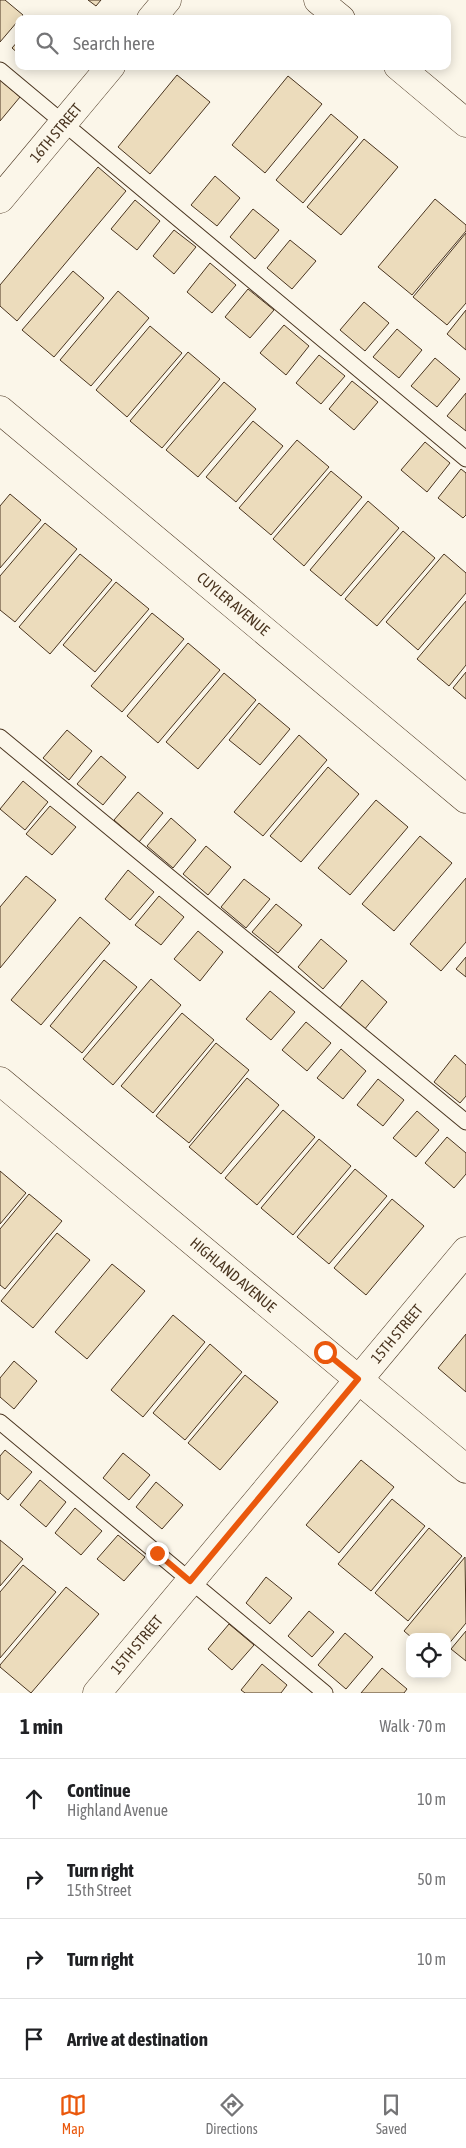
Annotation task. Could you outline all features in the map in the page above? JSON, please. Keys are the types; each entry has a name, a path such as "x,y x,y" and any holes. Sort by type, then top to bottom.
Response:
{"street":[{"path":"154,15 167,0"},
{"path":"318,0 336,15"},
{"name":"16TH STREET","path":"0,199 108,70"},
{"path":"403,70 466,123"},
{"name":"CUYLER AVENUE","path":"0,410 466,799"},
{"name":"HIGHLAND AVENUE","path":"0,1081 466,1469"},
{"name":"15TH STREET","path":"97,1693 466,1251"}],"lane":[{"path":"0,70 466,459"},
{"path":"0,737 466,1122"},
{"path":"0,1422 325,1693"}],"building":[{"path":"0,0 5,0 23,15 15,15 15,24 0,42"},
{"path":"88,0 101,0 96,6"},
{"path":"177,75 210,102 150,174 118,147"},
{"path":"288,76 322,104 265,173 232,145"},
{"path":"0,80 20,97 0,121"},
{"path":"331,114 358,137 303,203 276,180"},
{"path":"364,139 398,167 341,235 307,207"},
{"path":"98,167 126,191 17,321 0,306 0,285"},
{"path":"215,176 240,198 217,226 191,205"},
{"path":"435,199 466,225 466,231 412,295 378,267"},
{"path":"135,200 160,221 137,250 111,229"},
{"path":"253,209 279,230 255,259 230,237"},
{"path":"174,230 196,247 174,274 153,256"},
{"path":"466,233 466,303 447,325 413,297"},
{"path":"290,240 316,261 292,289 267,268"},
{"path":"210,263 236,285 212,313 187,292"},
{"path":"73,271 104,298 54,357 22,330"},
{"path":"248,289 274,310 250,338 225,317"},
{"path":"118,291 149,318 91,386 60,360"},
{"path":"364,302 389,323 365,351 340,330"},
{"path":"466,310 466,350 447,334"},
{"path":"284,325 309,346 286,375 260,353"},
{"path":"150,326 182,353 127,417 96,390"},
{"path":"397,329 422,350 399,378 373,357"},
{"path":"188,352 220,379 162,448 130,421"},
{"path":"319,355 345,376 321,404 296,383"},
{"path":"435,358 460,379 437,407 411,386"},
{"path":"352,381 378,402 354,430 329,409"},
{"path":"224,382 256,409 198,477 166,450"},
{"path":"466,393 466,431 447,416"},
{"path":"253,421 283,446 236,502 206,477"},
{"path":"297,440 329,467 271,535 239,508"},
{"path":"425,442 450,463 427,492 401,470"},
{"path":"461,469 466,473 466,515 463,518 438,498"},
{"path":"331,471 362,497 304,566 273,539"},
{"path":"10,494 41,520 0,568 0,506"},
{"path":"368,501 399,528 341,596 310,570"},
{"path":"45,523 77,549 15,622 0,610 0,576"},
{"path":"403,531 435,558 377,626 345,599"},
{"path":"80,554 112,580 50,654 19,627"},
{"path":"444,554 466,573 466,593 418,650 386,622"},
{"path":"116,582 149,609 95,672 63,645"},
{"path":"466,601 466,665 449,686 417,659"},
{"path":"152,613 184,639 122,712 91,686"},
{"path":"188,643 220,670 158,743 127,716"},
{"path":"466,672 466,699 453,688"},
{"path":"224,673 256,700 198,769 166,742"},
{"path":"259,703 290,729 260,765 229,740"},
{"path":"67,730 92,751 69,780 43,758"},
{"path":"299,735 327,760 263,836 234,812"},
{"path":"101,756 126,777 103,805 77,784"},
{"path":"328,767 359,794 301,862 270,836"},
{"path":"23,781 48,802 25,830 0,809"},
{"path":"138,792 163,813 139,842 114,820"},
{"path":"376,800 408,827 350,895 318,868"},
{"path":"50,806 76,827 52,855 26,834"},
{"path":"171,818 196,840 173,868 147,846"},
{"path":"420,836 452,863 394,931 362,904"},
{"path":"206,846 231,867 208,895 183,874"},
{"path":"128,870 154,892 130,920 105,899"},
{"path":"26,876 56,900 0,968 0,907"},
{"path":"466,878 466,942 441,971 410,944"},
{"path":"244,879 270,899 246,928 221,907"},
{"path":"159,896 184,917 161,945 135,925"},
{"path":"276,904 302,925 278,953 252,932"},
{"path":"80,917 110,943 41,1025 11,1000"},
{"path":"198,931 223,952 200,981 174,959"},
{"path":"321,939 347,961 323,989 298,967"},
{"path":"466,957 466,977 456,969"},
{"path":"104,960 137,987 82,1053 50,1026"},
{"path":"151,979 181,1005 113,1085 83,1059"},
{"path":"362,980 387,1002 364,1030 339,1009"},
{"path":"270,991 295,1012 271,1040 246,1019"},
{"path":"182,1013 214,1040 153,1113 121,1086"},
{"path":"306,1022 331,1043 307,1071 282,1050"},
{"path":"216,1043 249,1070 189,1143 156,1116"},
{"path":"341,1049 366,1071 343,1099 317,1078"},
{"path":"455,1055 466,1065 466,1096 460,1103 434,1082"},
{"path":"247,1078 279,1105 221,1174 189,1147"},
{"path":"378,1079 404,1100 383,1126 357,1105"},
{"path":"283,1110 315,1137 257,1205 225,1178"},
{"path":"417,1111 439,1130 416,1157 393,1138"},
{"path":"447,1137 466,1153 466,1174 454,1188 425,1163"},
{"path":"319,1139 351,1166 293,1235 261,1208"},
{"path":"355,1169 387,1196 329,1264 297,1237"},
{"path":"0,1171 26,1193 0,1224"},
{"path":"29,1194 62,1221 5,1289 0,1285 0,1229"},
{"path":"392,1199 424,1226 366,1295 334,1268"},
{"path":"57,1233 90,1260 33,1328 1,1301"},
{"path":"112,1264 145,1291 87,1359 55,1332"},
{"path":"173,1315 205,1342 143,1417 111,1390"},
{"path":"466,1334 466,1392 438,1368"},
{"path":"210,1344 242,1372 185,1440 153,1413"},
{"path":"14,1361 37,1381 14,1409 0,1397 0,1378"},
{"path":"245,1375 278,1402 220,1470 188,1443"},
{"path":"5,1450 32,1472 8,1500 0,1493 0,1456"},
{"path":"123,1453 150,1475 129,1500 103,1478"},
{"path":"361,1460 394,1487 339,1553 306,1525"},
{"path":"40,1480 66,1502 46,1527 20,1505"},
{"path":"156,1482 183,1505 162,1529 136,1507"},
{"path":"392,1499 425,1526 371,1591 338,1564"},
{"path":"75,1508 102,1531 81,1555 55,1533"},
{"path":"429,1528 462,1556 408,1621 375,1593"},
{"path":"118,1535 145,1557 124,1581 97,1559"},
{"path":"0,1540 23,1559 0,1586"},
{"path":"465,1557 466,1623 451,1641 451,1633 406,1633 404,1631"},
{"path":"23,1565 56,1592 0,1658 0,1592"},
{"path":"266,1577 292,1598 270,1624 246,1603"},
{"path":"66,1587 99,1614 31,1693 0,1665"},
{"path":"309,1611 334,1632 312,1657 288,1636"},
{"path":"229,1624 254,1645 232,1670 208,1649"},
{"path":"466,1631 466,1661 451,1649"},
{"path":"345,1633 373,1657 346,1689 318,1665"},
{"path":"262,1664 287,1685 281,1693 245,1693 241,1690"},
{"path":"382,1668 407,1689 404,1693 361,1693"}],"route":[{"path":"157,1553 190,1581 330,1414 358,1379 325,1352"}]}
